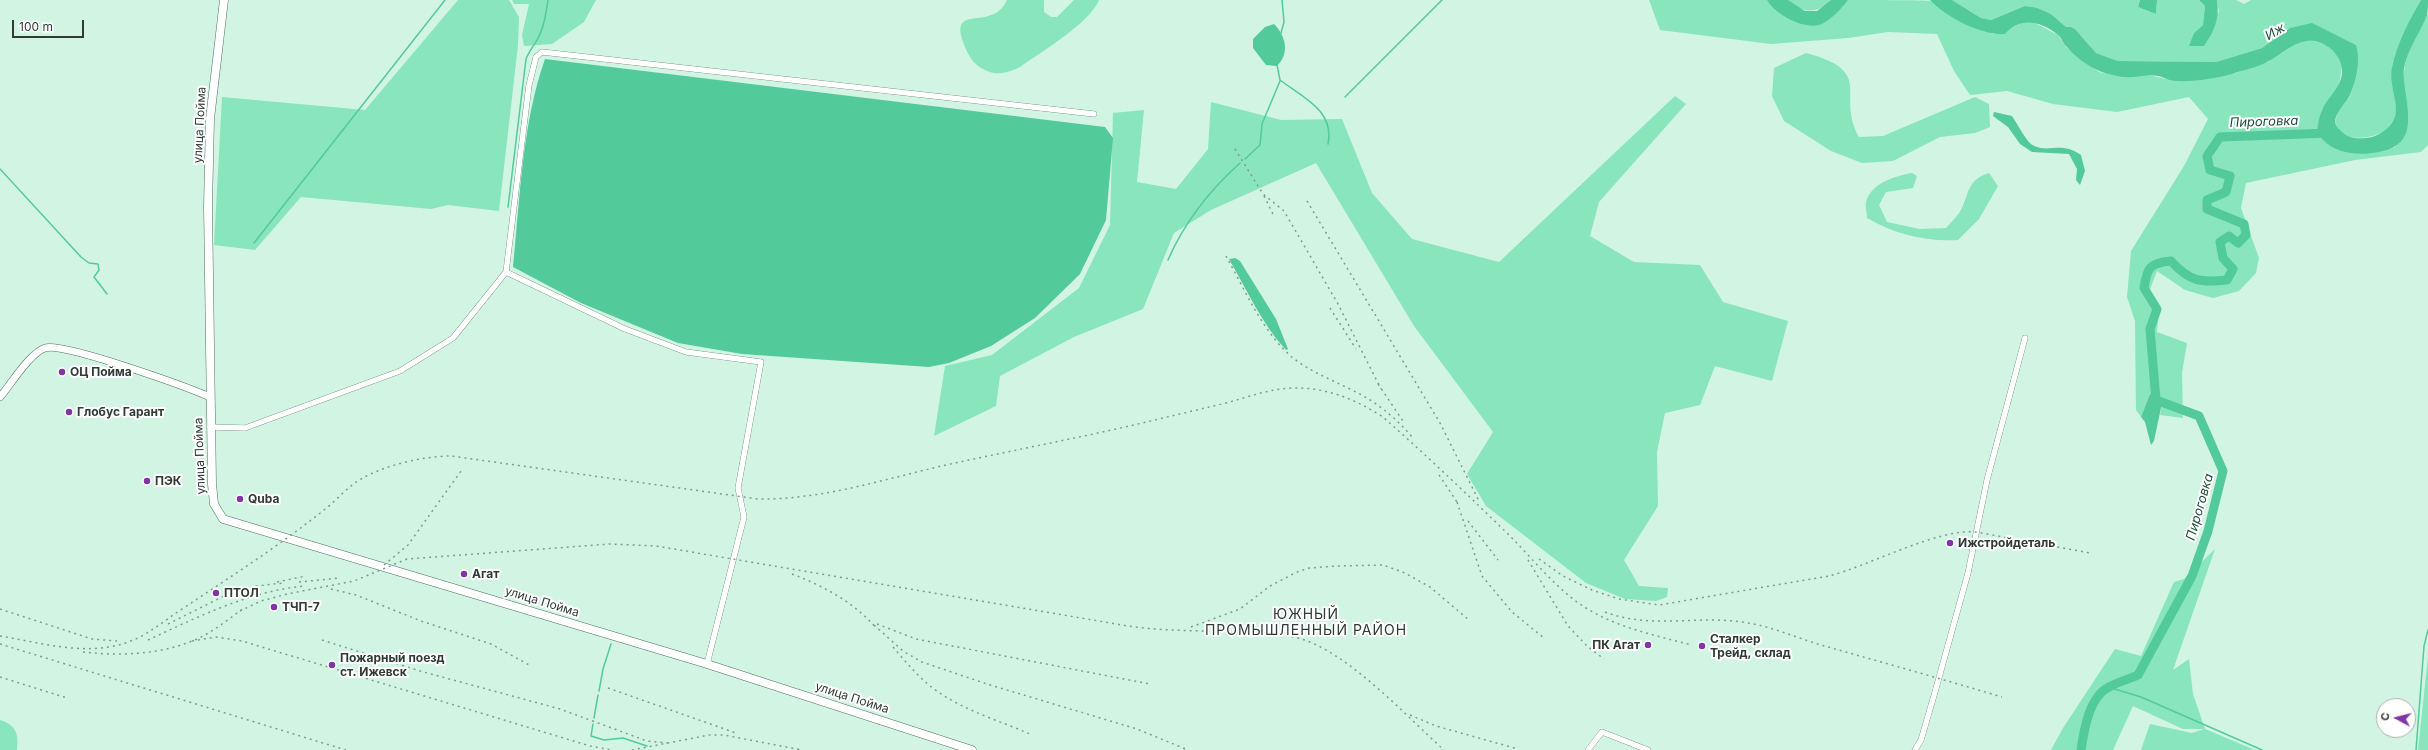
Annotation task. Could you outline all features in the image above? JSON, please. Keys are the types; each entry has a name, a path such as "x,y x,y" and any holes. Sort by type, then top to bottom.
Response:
{"main road":[{"name":"улица Пойма","path":"224,0 210,126 207,251 210,427 214,504 219,515 228,522 707,664 972,750"}],"street":[{"path":"210,427 245,428 400,371 453,338 506,272 529,85 536,56 542,52 1094,114"},
{"path":"506,272 625,329 686,352 761,362 738,488 744,517 707,664"},
{"path":"1916,750 1921,740 1936,692 1968,573 1987,480 1998,447 2026,338"},
{"path":"0,397 37,353 48,347 72,351 184,386 210,397"},
{"path":"1588,750 1602,732 1648,750"}],"shaded area":[{"path":"458,0 509,0 519,17 518,45 499,211 448,205 431,209 301,197 255,250 214,245 222,97 365,110"},
{"path":"512,0 596,0 584,22 552,44 524,46 522,35 529,4 514,4"},
{"path":"1007,0 1044,0 1044,12 1051,17 1057,17 1074,0 1099,0 1094,9 1086,18 1052,45 1020,67 1004,73 996,73 979,67 971,59 965,47 961,33 961,25 966,20 991,15 1000,10"},
{"path":"1649,0 1767,0 1820,24 1848,0 1931,1 1975,28 1994,34 2005,34 2010,28 2029,20 2058,35 2066,47 2099,72 2116,76 2149,75 2174,81 2236,73 2268,62 2295,44 2307,40 2319,42 2328,46 2337,55 2342,65 2340,80 2336,91 2322,109 2317,131 2323,140 2331,146 2351,151 2394,148 2406,132 2408,124 2408,110 2404,83 2405,65 2410,47 2418,29 2428,14 2428,145 2421,152 2355,160 2246,183 2241,208 2259,258 2256,273 2239,291 2213,298 2185,290 2157,271 2149,292 2159,309 2157,332 2187,343 2182,373 2183,418 2160,415 2163,398 2150,394 2141,417 2136,410 2135,321 2127,297 2131,251 2184,166 2208,119 2189,97 2117,112 2053,104 2007,91 1970,95 1954,71 1937,34 1888,32 1848,38 1771,44 1660,30"},
{"path":"1767,0 1788,0 1805,11 1817,11 1831,0 1848,0 1839,11 1827,21 1819,25 1812,26 1797,23 1782,15"},
{"path":"1788,0 1831,0 1815,10 1804,10"},
{"name":"Иж","path":"1930,0 1952,0 1981,18 1991,20 2025,6 2037,8 2051,14 2066,27 2075,29 2096,53 2118,61 2216,62 2262,48 2290,28 2312,23 2356,45 2358,64 2354,83 2350,95 2338,113 2335,122 2341,131 2352,138 2378,135 2390,126 2396,111 2391,76 2394,58 2404,32 2421,0 2428,0 2428,10 2424,22 2408,54 2404,68 2408,114 2408,126 2405,136 2398,144 2387,150 2374,153 2356,154 2336,149 2327,144 2317,131 2322,110 2336,89 2342,71 2341,64 2336,54 2328,46 2318,42 2301,42 2260,65 2215,78 2173,81 2152,75 2121,77 2090,67 2078,58 2064,44 2059,36 2045,26 2031,22 2017,25 2005,34 1986,32 1975,29 1955,19 1945,13"},
{"path":"1952,0 2140,0 2138,7 2156,14 2157,0 2199,0 2205,6 2203,25 2194,33 2190,46 2219,12 2217,0 2236,0 2244,4 2251,0 2421,0 2404,34 2393,63 2392,77 2396,100 2396,116 2389,128 2383,132 2356,138 2341,133 2337,127 2336,119 2338,112 2350,96 2354,84 2356,70 2356,45 2312,24 2290,28 2262,48 2216,62 2118,61 2096,53 2075,29 2066,27 2051,14 2025,6 1991,20 1981,18"},
{"path":"2140,0 2157,0 2156,14 2138,7"},
{"path":"2199,0 2217,0 2217,19 2211,35 2204,46 2189,46 2194,33 2203,25 2205,6"},
{"path":"1274,24 1284,39 1285,45 1284,56 1277,66 1266,65 1253,48 1253,39 1265,27"},
{"path":"1806,53 1828,60 1841,68 1848,77 1853,122 1859,137 1883,136 1975,97 1989,104 1990,127 1975,133 1940,137 1893,161 1862,163 1831,151 1784,121 1772,96 1774,68"},
{"path":"545,59 1105,127 1113,138 1106,220 1080,274 1035,318 991,346 949,363 929,367 742,354 678,343 581,303 513,267 520,188 531,109"},
{"path":"1675,96 1686,104 1599,202 1590,236 1634,262 1700,265 1723,302 1788,321 1772,381 1715,366 1700,405 1665,413 1657,452 1658,506 1624,560 1639,586 1668,588 1667,597 1656,601 1625,599 1586,583 1486,506 1467,474 1493,432 1414,326 1316,163 1211,210 1174,233 1143,309 1074,337 1000,376 996,406 934,436 945,366 992,355 1079,288 1110,225 1113,113 1144,110 1137,182 1176,189 1208,149 1211,102 1281,120 1342,119 1372,193 1412,239 1499,262"},
{"path":"1994,112 2012,116 2029,142 2037,147 2066,148 2081,155 2085,171 2080,185 2076,180 2077,169 2069,154 2032,152 2020,144 2008,127 1993,116"},
{"path":"1912,173 1917,176 1913,188 1886,192 1879,205 1887,222 1920,229 1946,228 1961,211 1973,182 1989,173 1998,186 1979,219 1958,240 1934,240 1911,236 1877,224 1867,218 1866,202 1869,195 1878,185 1891,178"},
{"path":"1235,258 1240,261 1276,319 1288,349 1286,350 1277,340 1255,306 1229,259"},
{"path":"2150,394 2163,398 2154,441 2151,445 2145,422 2141,417"},
{"path":"2215,549 2173,670 2189,659 2193,694 2205,729 2255,750 2141,750 2150,724 2192,733 2204,729 2183,729 2133,706 2113,750 2051,750 2063,728 2115,649 2141,656 2174,582 2184,579"},
{"path":"2428,656 2428,750 2418,750"},
{"path":"0,720 13,727 17,735 17,750 0,750"}],"waterway":[{"path":"254,243 445,0"},
{"path":"508,207 526,59 541,31 548,0"},
{"path":"1281,33 1284,22 1282,0"},
{"path":"1345,97 1442,0"},
{"path":"1277,65 1280,80 1307,99 1322,113 1327,122 1329,132 1328,144"},
{"path":"1245,159 1260,145 1262,124 1280,81"},
{"name":"Пироговка","path":"2081,750 2086,724 2092,706 2097,698 2109,687 2138,675 2192,576 2208,531 2223,471 2199,416 2156,400 2150,329 2157,309 2144,288 2148,271 2151,267 2158,263 2171,261 2177,268 2190,277 2202,281 2209,281 2227,280 2233,269 2223,258 2220,242 2229,236 2238,243 2246,235 2244,224 2207,209 2207,200 2226,192 2230,176 2210,170 2207,156 2220,137 2330,133"},
{"path":"1168,260 1174,246 1190,220 1218,184 1240,163"},
{"path":"0,169 81,257 89,263 98,264 99,270 94,277 107,294"},
{"path":"2416,750 2424,646 2428,630"},
{"path":"599,691 603,669 611,644"},
{"path":"2108,687 2141,697 2262,750"},
{"path":"594,718 598,695"},
{"path":"593,724 591,736 604,740 623,738 647,746"}],"railway":[{"path":"1235,149 1263,194 1284,211 1338,304 1381,389"},
{"path":"1264,196 1273,214"},
{"path":"1307,201 1440,423 1479,501"},
{"path":"1226,256 1255,310 1282,348 1307,368 1378,405 1393,417 1414,439"},
{"path":"1330,308 1356,349"},
{"path":"1378,384 1403,421"},
{"path":"0,636 57,646 86,649 114,646 134,640 273,548 324,510 356,482 371,474 405,462 440,456 451,456 758,499 808,496 857,487 955,463 1085,436 1267,392 1292,388 1305,388 1340,395 1383,417 1494,520 1546,574 1575,601 1598,615 1624,626 1691,645"},
{"path":"384,565 408,545 461,471"},
{"path":"1439,475 1459,505"},
{"path":"1457,502 1482,576 1512,612 1544,638"},
{"path":"1468,521 1498,560"},
{"path":"1539,559 1563,576 1592,590 1619,599 1659,605 1829,576 1923,542 1960,532 1976,532 2090,553"},
{"path":"240,611 261,601 287,594 354,581 407,559 610,544 656,546 1128,626 1158,629 1274,634 1298,638 1317,645 1336,656 1355,670 1394,703 1444,750"},
{"path":"1528,560 1568,626 1587,646 1604,659"},
{"path":"1191,627 1240,609 1270,586 1297,572 1309,568 1337,566 1383,565 1405,573 1430,587 1469,620"},
{"path":"792,574 816,584 849,603 877,629"},
{"path":"277,582 306,576"},
{"path":"299,582 340,578"},
{"path":"168,624 234,591 256,586 283,583"},
{"path":"148,640 205,614 244,599 264,593 305,586"},
{"path":"331,589 356,595 421,621 491,644 531,666"},
{"path":"83,652 124,654 152,652 179,646 206,635 244,608"},
{"path":"0,609 92,639 117,641"},
{"path":"1605,612 1640,620 1712,620 1748,623 2002,697"},
{"path":"877,624 916,639 1150,684"},
{"path":"874,625 903,651 922,662 987,684 1137,729 1188,750"},
{"path":"192,641 216,637 242,641 590,746 612,750"},
{"path":"322,640 420,671 560,709 647,741 668,743"},
{"path":"0,644 346,750"},
{"path":"893,647 912,669 934,689 945,696 969,709 1032,735"},
{"path":"0,677 67,698"},
{"path":"608,688 736,733"},
{"path":"1410,715 1436,726 1518,749"},
{"path":"632,750 709,735 724,735 802,750"}],"place":[{"name":"ОЦ Пойма","path":"62,372"},
{"name":"Глобус Гарант","path":"69,412"},
{"name":"ПЭК","path":"147,481"},
{"name":"Quba","path":"240,499"},
{"name":"Ижстройдеталь","path":"1950,543"},
{"name":"Агат","path":"464,574"},
{"name":"ПТОЛ","path":"216,593"},
{"name":"ТЧП-7","path":"274,607"},
{"name":"ПК Агат","path":"1648,645"},
{"name":"Сталкер Трейд, склад","path":"1702,646"},
{"name":"Пожарный поезд ст. Ижевск","path":"332,665"}],"district":[{"name":"ЮЖНЫЙ ПРОМЫШЛЕННЫЙ РАЙОН","path":"1306,624"}]}
